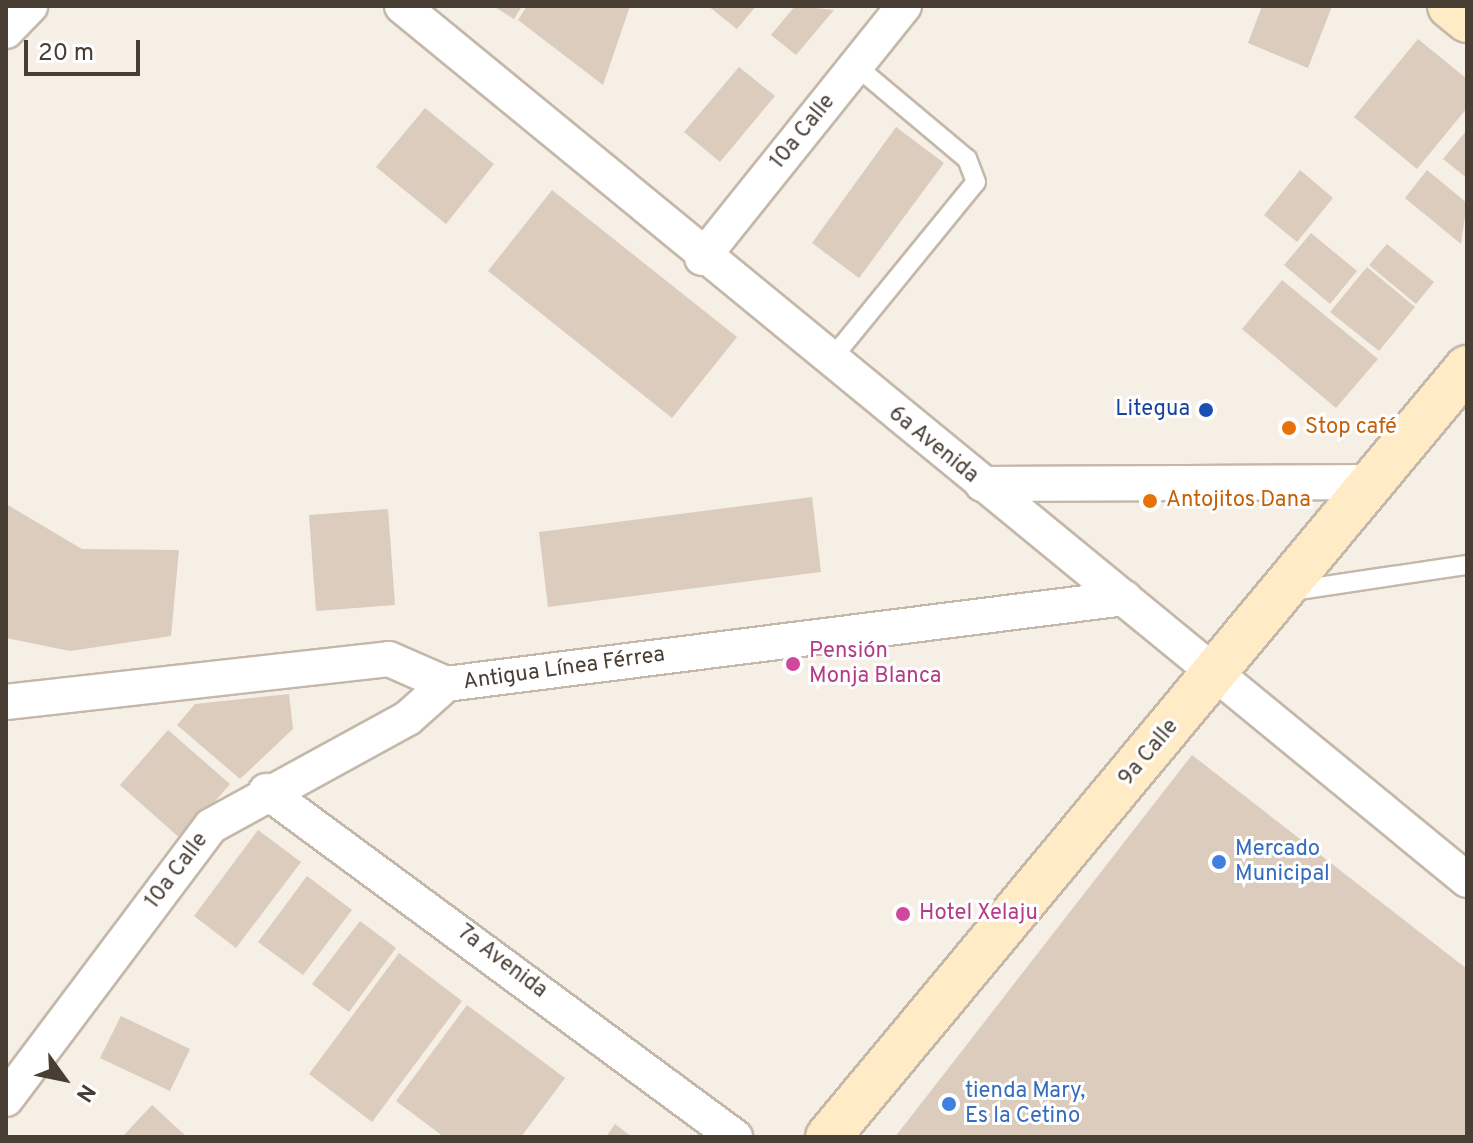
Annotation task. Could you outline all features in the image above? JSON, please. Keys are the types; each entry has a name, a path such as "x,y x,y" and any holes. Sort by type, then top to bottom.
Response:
{"street":[{"path":"6,31 30,6"},
{"name":"6a Avenida","path":"402,6 702,258 1125,598 1467,880"},
{"name":"10a Calle","path":"702,258 904,6"},
{"path":"1450,6 1467,20"},
{"name":"9a Calle","path":"828,1137 1467,368"},
{"path":"982,484 1373,482"},
{"name":"Antigua Línea Férrea","path":"6,702 389,659 446,684 1125,598"},
{"name":"10a Calle","path":"6,1099 211,826 266,791 408,718 446,684"},
{"name":"7a Avenida","path":"266,791 735,1137"}],"lane":[{"path":"829,362 976,182 967,159 856,66"},
{"path":"1282,592 1467,565"}],"building":[{"path":"493,6 522,6 514,19"},
{"path":"527,6 630,6 603,85 518,20"},
{"path":"708,6 756,6 737,29"},
{"path":"795,6 834,10 796,55 771,35"},
{"path":"1262,6 1332,6 1308,68 1248,43"},
{"path":"1418,39 1467,79 1467,108 1417,169 1354,117"},
{"path":"739,67 775,96 720,162 684,132"},
{"path":"425,108 494,164 446,224 376,167"},
{"path":"896,127 944,163 859,278 812,243"},
{"path":"1467,130 1467,178 1443,159"},
{"path":"1300,170 1333,198 1297,242 1264,215"},
{"path":"1427,170 1467,203 1461,244 1405,198"},
{"path":"552,190 737,337 672,418 488,271"},
{"path":"1311,233 1357,271 1330,304 1284,265"},
{"path":"1387,244 1434,282 1416,304 1369,265"},
{"path":"1367,267 1415,307 1379,351 1330,312"},
{"path":"1282,280 1378,359 1336,408 1242,329"},
{"path":"812,497 821,572 548,607 539,532"},
{"path":"6,504 82,549 179,550 171,636 70,651 6,638"},
{"path":"388,509 395,605 316,611 309,515"},
{"path":"289,694 293,729 240,779 177,725 195,704"},
{"path":"168,730 230,784 182,840 120,785"},
{"name":"Mercado Municipal","path":"1192,755 1467,969 1467,1137 895,1137"},
{"path":"258,830 301,862 236,948 194,916"},
{"path":"307,876 352,910 303,975 258,942"},
{"path":"360,921 396,948 349,1012 312,984"},
{"path":"399,953 462,1001 372,1122 309,1074"},
{"path":"467,1005 565,1078 521,1137 444,1137 396,1101"},
{"path":"121,1016 190,1049 170,1091 100,1058"},
{"path":"152,1105 187,1137 124,1135"},
{"path":"615,1124 632,1137 606,1137"}],"place":[{"name":"Litegua","path":"1206,410"},
{"name":"Stop café","path":"1289,428"},
{"name":"Antojitos Dana","path":"1150,501"},
{"name":"Pensión Monja Blanca","path":"793,664"},
{"name":"Mercado Municipal","path":"1219,862"},
{"name":"Hotel Xelaju","path":"903,914"},
{"name":"tienda Mary, Es la Cetino","path":"949,1104"}]}
